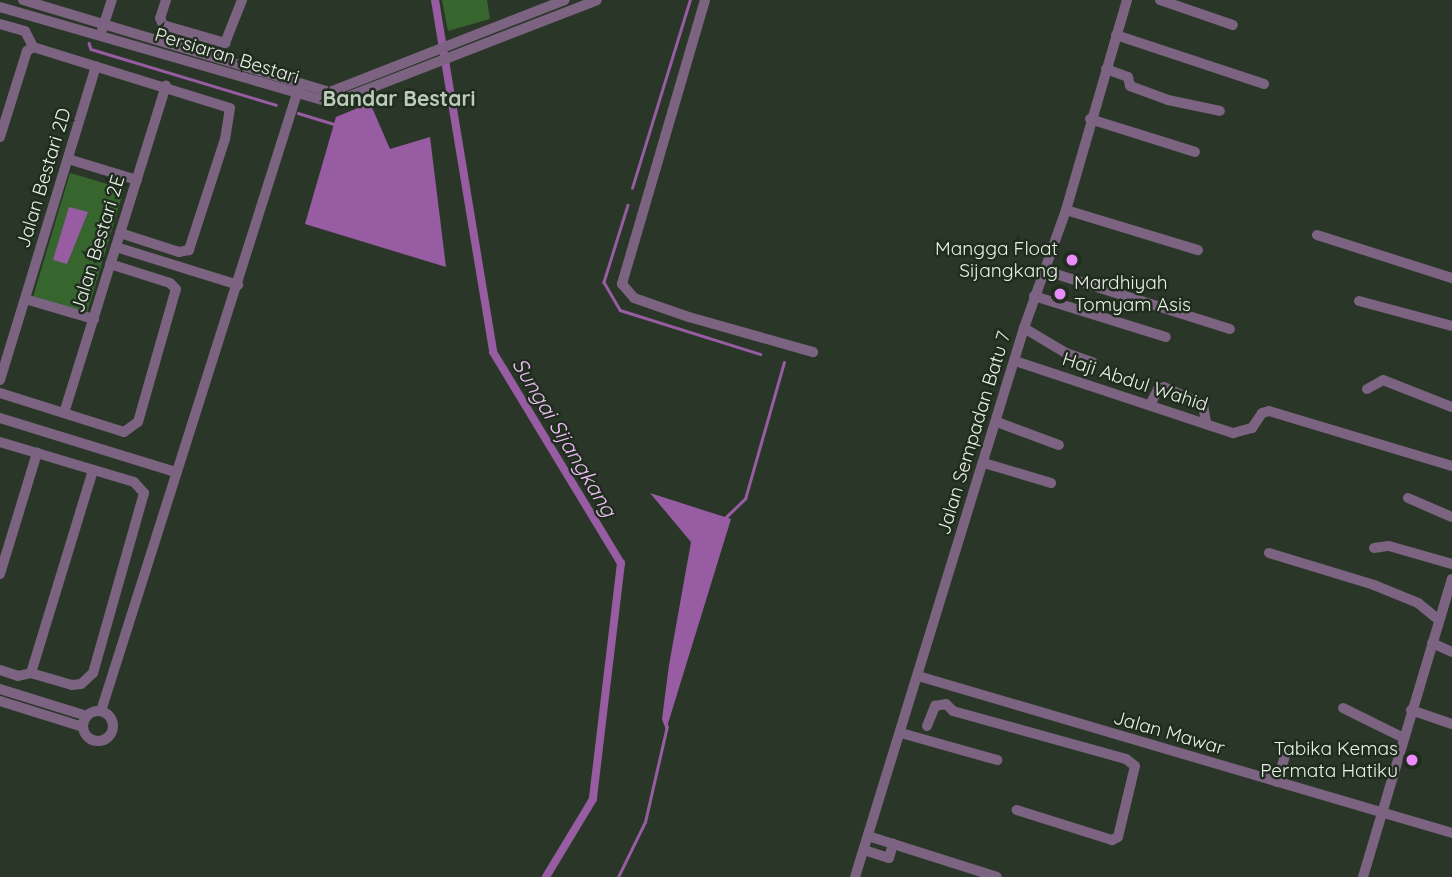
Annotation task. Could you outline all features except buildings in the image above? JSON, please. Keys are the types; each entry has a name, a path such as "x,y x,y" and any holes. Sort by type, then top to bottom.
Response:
{"street":[{"name":"Persiaran Bestari","path":"23,0 330,92 433,58"},
{"path":"100,36 112,0"},
{"path":"166,0 160,18 167,27 225,43 242,0"},
{"name":"Persiaran Bestari","path":"0,7 296,96 332,103 565,0"},
{"name":"Persiaran Bestari","path":"458,48 597,0"},
{"path":"705,0 622,284 634,298 689,317 813,352"},
{"name":"Jalan Sempadan Batu 7","path":"855,877 1034,296 1066,210 1090,119 1127,0"},
{"path":"1160,0 1233,25"},
{"path":"0,24 25,31 33,47 224,103 232,115 189,250 179,252 120,233"},
{"path":"1116,35 1264,84"},
{"path":"0,137 27,51 33,47"},
{"name":"Jalan Bestari 2D","path":"0,380 96,66"},
{"path":"1106,69 1128,77 1130,86 1143,91 1220,111"},
{"path":"0,701 85,721 100,710 238,285 300,84"},
{"name":"Jalan Bestari 2E","path":"64,413 166,86"},
{"path":"1090,119 1195,152"},
{"path":"68,159 137,180"},
{"path":"1066,210 1198,250"},
{"path":"1317,235 1452,278"},
{"path":"116,247 238,285"},
{"path":"0,393 124,432 138,422 176,289 170,283 110,264"},
{"path":"1044,270 1230,329"},
{"path":"1034,296 1166,337"},
{"path":"25,299 94,319"},
{"path":"1359,301 1452,326"},
{"path":"1024,328 1066,354 1092,362"},
{"name":"Haji Abdul Wahid","path":"1015,362 1206,424 1244,433 1269,411 1452,466"},
{"path":"1367,389 1383,380 1452,407"},
{"path":"1150,405 1158,388 1164,387 1203,404 1208,412 1206,424"},
{"path":"0,418 176,471"},
{"path":"997,422 1059,445"},
{"path":"0,442 134,482 145,500 93,673 81,684 72,685 31,673 18,676 0,670"},
{"path":"0,574 37,453"},
{"path":"984,463 1051,484"},
{"path":"31,673 93,470"},
{"path":"1408,498 1452,517"},
{"path":"1374,548 1389,546 1452,564"},
{"path":"1269,553 1325,572 1335,571 1404,597 1439,620"},
{"path":"1363,877 1402,737 1439,620 1448,604 1452,579"},
{"path":"1432,643 1452,652"},
{"name":"Jalan Mawar","path":"918,676 1039,714 1452,833"},
{"path":"0,689 85,721 96,741 108,737 111,718 100,710"},
{"path":"927,726 935,706 946,704 953,711 1130,761 1135,766 1118,837 1112,840 1017,810"},
{"path":"1343,708 1402,737"},
{"path":"1411,710 1452,724"},
{"path":"1034,736 1039,714"},
{"path":"901,733 997,760"},
{"path":"1277,782 1285,755"},
{"path":"869,836 997,877"},
{"path":"864,850 889,858 893,844"}],"green space":[{"path":"442,0 487,0 490,19 448,31"},
{"path":"70,173 124,189 87,313 33,297"}],"shaded area":[{"path":"370,103 390,149 430,137 446,267 305,224 336,117"},
{"path":"69,207 88,212 67,264 53,260"},
{"path":"650,493 731,519 666,730 662,719 669,665 691,542"}],"waterway":[{"name":"Sungai Sijangkang","path":"435,0 493,352 621,563 593,799 546,877"},
{"path":"632,188 690,0"},
{"path":"89,43 91,49 276,105"},
{"path":"298,113 335,124"},
{"path":"628,205 604,282 620,310 760,354"},
{"path":"725,518 745,499 784,362"},
{"path":"618,877 645,822 667,726"}],"place":[{"name":"Mangga Float Sijangkang","path":"1072,260"},
{"name":"Mardhiyah Tomyam Asis","path":"1060,294"},
{"name":"Tabika Kemas Permata Hatiku","path":"1412,760"}],"district":[{"name":"Bandar Bestari","path":"399,98"}]}
